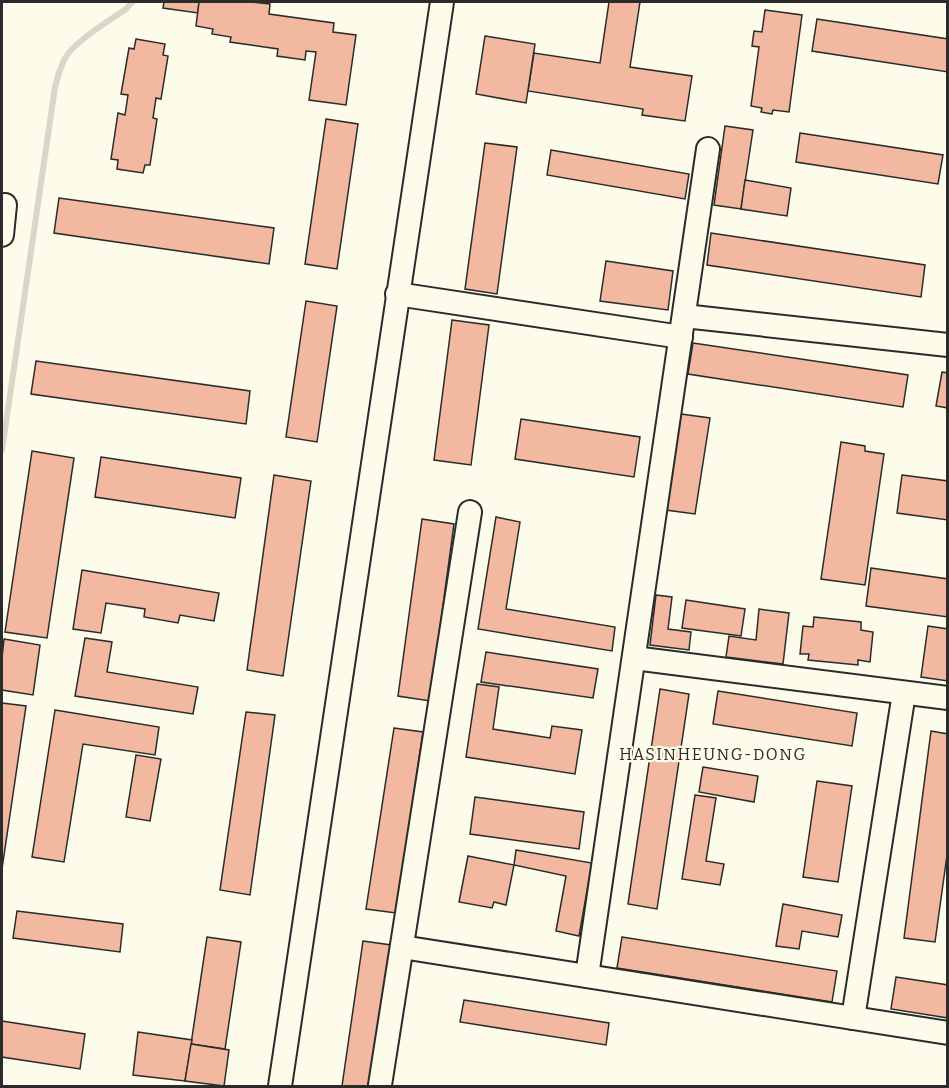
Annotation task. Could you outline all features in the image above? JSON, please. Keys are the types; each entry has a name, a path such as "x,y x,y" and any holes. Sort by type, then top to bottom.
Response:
{"street":[{"path":"280,1086 442,2"},
{"path":"587,976 708,149"},
{"path":"2,235 5,205"},
{"path":"398,294 682,327 948,345"},
{"path":"380,1085 470,512"},
{"path":"634,658 948,699"},
{"path":"853,1018 904,693"},
{"path":"402,947 948,1033"}],"building":[{"path":"164,2 199,2 198,13 163,8"},
{"path":"199,2 270,4 269,14 334,23 333,32 356,35 346,105 309,100 316,52 306,51 305,60 277,56 278,49 230,42 231,37 212,34 213,29 196,26"},
{"path":"609,2 640,2 630,67 692,76 685,121 642,115 643,109 528,91 534,53 600,63"},
{"path":"765,10 802,15 789,112 773,110 772,114 761,112 762,108 751,106 759,47 752,46 754,31 762,32"},
{"path":"817,19 948,39 948,72 812,51"},
{"path":"485,36 535,44 526,103 476,94"},
{"path":"136,39 165,44 163,55 168,56 161,99 156,98 153,118 157,119 150,165 145,165 143,173 117,169 118,160 111,159 118,113 125,115 128,95 121,94 129,48 134,49"},
{"path":"326,119 358,124 337,269 305,264"},
{"path":"725,126 753,130 741,209 714,205"},
{"path":"800,133 943,155 938,184 796,162"},
{"path":"485,143 517,147 497,294 465,289"},
{"path":"551,150 689,174 685,199 547,175"},
{"path":"745,180 791,188 787,216 741,209"},
{"path":"59,198 274,228 269,264 54,233"},
{"path":"711,233 925,265 921,297 707,265"},
{"path":"606,261 673,271 668,310 600,301"},
{"path":"306,301 337,306 317,442 286,437"},
{"path":"452,320 489,325 471,465 434,460"},
{"path":"693,343 908,375 903,407 688,374"},
{"path":"36,361 250,391 246,424 31,394"},
{"path":"942,372 948,373 948,408 936,406"},
{"path":"681,414 710,418 695,514 666,510"},
{"path":"521,419 640,437 634,477 515,459"},
{"path":"841,442 865,446 865,451 884,454 865,585 821,579"},
{"path":"32,451 74,458 47,638 5,632"},
{"path":"101,457 241,478 235,518 95,497"},
{"path":"274,475 311,481 283,676 247,670"},
{"path":"902,475 948,481 948,520 897,513"},
{"path":"496,517 520,522 506,609 615,627 612,651 478,629"},
{"path":"422,519 454,524 430,701 398,696"},
{"path":"871,568 948,579 948,617 866,606"},
{"path":"82,570 219,593 214,621 180,615 178,623 144,617 145,609 106,603 101,633 73,629"},
{"path":"656,595 672,597 668,629 691,632 689,650 650,645"},
{"path":"686,600 745,609 741,636 682,628"},
{"path":"759,609 789,613 783,664 726,657 729,636 756,640"},
{"path":"814,617 861,622 861,630 873,632 870,662 858,660 858,665 808,660 809,654 800,654 803,626 813,627"},
{"path":"928,626 948,629 948,681 921,677"},
{"path":"85,638 112,642 107,672 198,687 193,714 75,696"},
{"path":"4,639 40,645 33,695 2,690"},
{"path":"486,652 598,669 593,698 481,682"},
{"path":"477,684 499,687 493,729 550,738 552,726 582,730 575,774 466,757"},
{"path":"660,689 689,694 657,909 628,904"},
{"path":"718,691 857,713 852,746 713,724"},
{"path":"2,703 26,706 2,869"},
{"path":"55,710 159,727 155,755 83,744 64,862 32,857"},
{"path":"246,712 275,715 250,895 220,890"},
{"path":"394,728 423,732 396,913 366,909"},
{"path":"931,731 948,734 948,848 935,942 904,938"},
{"path":"136,755 161,759 150,821 126,817"},
{"path":"703,767 758,776 754,802 699,792"},
{"path":"817,781 852,786 838,882 803,877"},
{"path":"695,795 716,798 706,861 724,864 720,885 682,879"},
{"path":"475,797 584,812 579,849 470,834"},
{"path":"516,850 592,863 579,936 556,931 566,876 514,865"},
{"path":"468,856 514,865 506,905 494,902 492,908 459,902"},
{"path":"783,904 842,915 838,937 802,931 799,949 776,946"},
{"path":"17,911 123,924 120,952 13,938"},
{"path":"207,937 241,942 225,1049 191,1044"},
{"path":"622,937 837,971 832,1002 617,968"},
{"path":"363,941 391,945 370,1086 342,1086"},
{"path":"896,977 948,985 948,1018 891,1009"},
{"path":"464,1000 609,1023 606,1045 460,1022"},
{"path":"2,1021 85,1034 80,1069 2,1057"},
{"path":"138,1032 192,1040 185,1081 133,1075"},
{"path":"191,1044 229,1050 224,1086 185,1081"}],"waterway":[{"path":"2,450 57,80 64,60 75,46 126,9 132,2"}],"district":[{"name":"HASINHEUNG-DONG","path":"713,754"}]}
